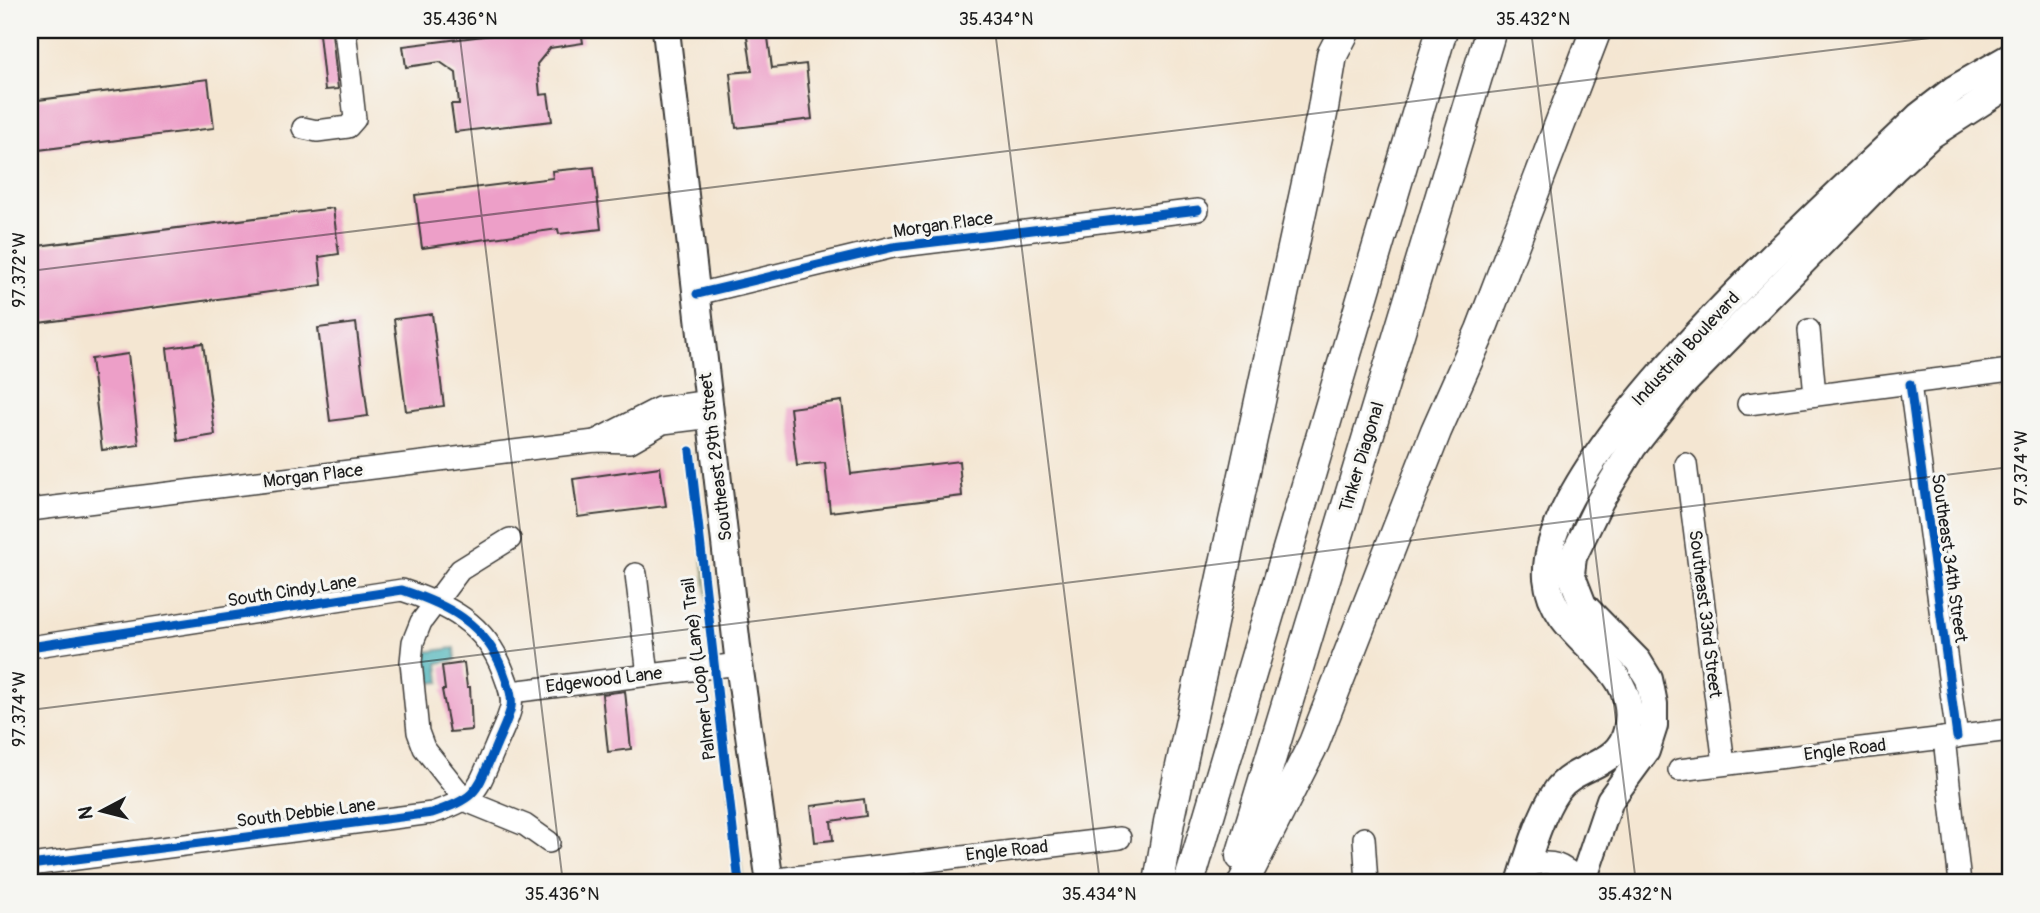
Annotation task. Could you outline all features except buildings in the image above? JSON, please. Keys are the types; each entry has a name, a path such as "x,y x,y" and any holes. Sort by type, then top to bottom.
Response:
{"highway":[{"path":"1189,883 1442,30"},
{"name":"Tinker Diagonal","path":"1233,883 1491,30"},
{"path":"1242,883 1314,743 1436,431 1481,330 1595,32"},
{"path":"1159,883 1172,808 1322,114 1333,38"}],"main road":[{"name":"Southeast 29th Street","path":"666,30 739,664 769,882"},
{"name":"Industrial Boulevard","path":"1523,875 1558,788 1614,754 1626,733 1628,723 1627,695 1620,679 1564,622 1552,600 1547,577 1550,547 1584,477 1643,391 1698,332 1919,116 1954,89 2010,57"},
{"name":"Industrial Boulevard","path":"1582,883 1611,800 1646,751 1654,726 1654,704 1649,679 1638,662 1583,605 1572,574 1573,557 1600,501 1633,447 1681,386 1875,188 1931,135 2010,83"}],"street":[{"path":"303,128 317,131 348,127 355,119 345,30"},
{"name":"Morgan Place","path":"697,294 893,247 1198,210"},
{"path":"1809,330 1815,395"},
{"path":"1748,404 2010,370"},
{"name":"Southeast 34th Street","path":"1910,384 1951,737 1960,883"},
{"name":"Morgan Place","path":"30,510 595,441 659,408 711,409"},
{"name":"Southeast 33rd Street","path":"1686,464 1724,764"},
{"path":"510,539 460,570 421,622 413,642 411,662 418,732 424,748 466,801 526,825 549,842"},
{"path":"636,574 648,675"},
{"name":"South Cindy Lane","path":"30,647 402,590 436,601 466,618 485,635 511,692"},
{"name":"Edgewood Lane","path":"511,692 739,664"},
{"path":"466,801 481,782 511,707 511,692"},
{"name":"Engle Road","path":"1679,770 2010,730"},
{"name":"South Debbie Lane","path":"30,865 432,813 466,801"},
{"name":"Engle Road","path":"769,882 1120,838"},
{"path":"1364,838 1367,883"},
{"path":"1523,875 1541,862 1561,864 1582,883"}],"green space":[{"path":"690,451 743,883 740,883"}],"water":[{"path":"455,648 456,660 438,663 440,682 428,683 424,652"}],"cycle path":[{"path":"697,294 893,247 1198,210"},
{"path":"1910,384 1957,737"},
{"name":"Palmer Loop (Lane) Trail","path":"690,451 739,883"},
{"path":"30,647 402,590 435,602 475,628 495,654 508,684 511,702 506,723 479,784 468,797 432,813 30,865"}]}
